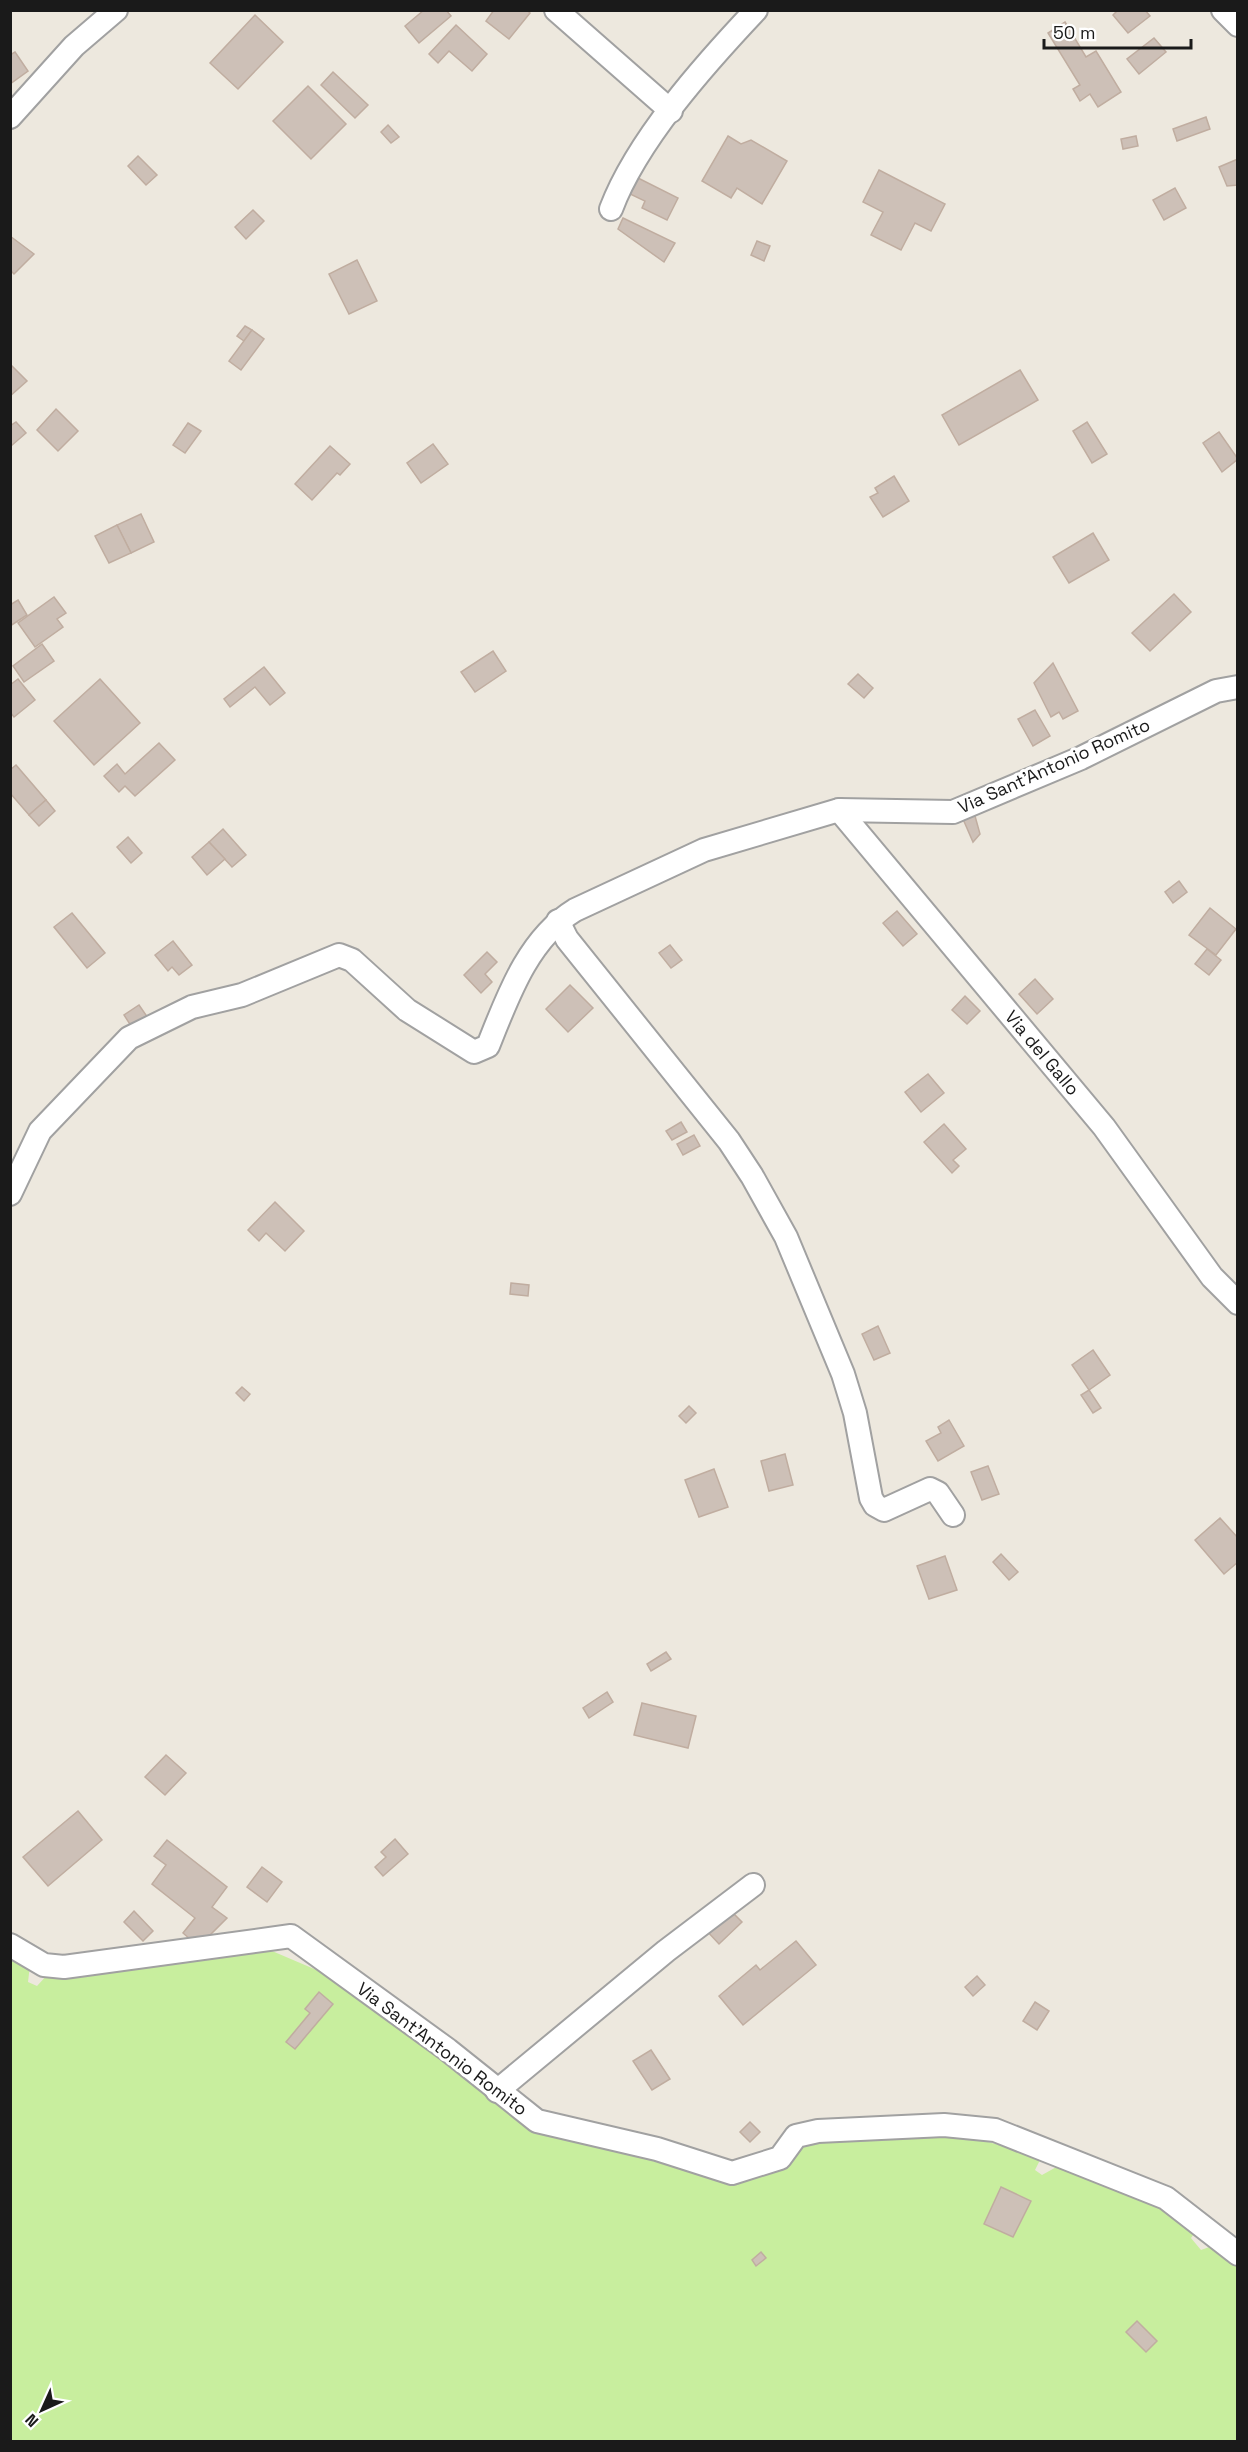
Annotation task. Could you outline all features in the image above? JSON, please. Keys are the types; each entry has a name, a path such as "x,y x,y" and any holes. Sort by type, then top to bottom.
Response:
{"street":[{"path":"10,117 74,46 116,10"},
{"path":"556,10 671,111"},
{"path":"611,209 620,185 671,111 718,51 756,10"},
{"path":"1223,10 1238,25"},
{"name":"Via Sant'Antonio Romito","path":"10,1194 40,1131 129,1038 192,1007 242,995 339,955 352,960 406,1010 474,1052 488,1046 507,999 536,945 558,921 704,850 839,810 952,812 1081,758 1216,691 1238,687"},
{"name":"Via del Gallo","path":"839,810 1104,1126 1212,1277 1238,1303"},
{"path":"558,921 567,939 729,1141 786,1237 843,1374 855,1413 871,1498 884,1510 895,1507 930,1489 938,1493 953,1515"},
{"path":"497,2091 666,1951 753,1885"},
{"name":"Via Sant'Antonio Romito","path":"10,1945 44,1965 64,1967 291,1936 448,2050 537,2121 657,2149 732,2173 780,2158 796,2136 818,2131 944,2126 995,2130 1166,2198 1238,2254"}],"green space":[{"path":"265,1948 333,1977 508,2108 671,2159 729,2183 803,2141 957,2134 1042,2156 1035,2170 1042,2175 1060,2165 1162,2203 1196,2231 1191,2238 1201,2250 1212,2246 1237,2267 1237,2441 11,2441 10,1955 30,1965 28,1982 37,1986 49,1973"}],"building":[{"path":"424,10 446,10 451,16 419,43 405,26"},
{"path":"494,10 527,10 530,13 509,39 486,21"},
{"path":"1118,10 1145,10 1150,16 1128,33 1113,15"},
{"path":"255,15 283,42 238,89 210,63"},
{"path":"1065,22 1086,57 1096,51 1121,92 1098,107 1090,94 1080,101 1073,89 1080,85 1048,33"},
{"path":"456,25 487,54 472,71 449,51 438,63 429,54"},
{"path":"1154,38 1166,52 1139,74 1127,59"},
{"path":"15,52 28,71 10,84 10,55"},
{"path":"333,72 368,105 355,118 321,85"},
{"path":"308,86 346,124 311,159 273,121"},
{"path":"1206,117 1210,129 1177,141 1173,129"},
{"path":"388,125 399,137 391,143 381,132"},
{"path":"728,136 741,144 751,140 787,161 762,204 737,188 731,198 702,181"},
{"path":"1136,136 1138,146 1123,149 1121,139"},
{"path":"138,156 157,175 146,185 128,166"},
{"path":"1238,159 1238,185 1227,186 1219,167"},
{"path":"879,170 945,204 931,231 915,223 901,250 871,235 883,212 863,202"},
{"path":"638,178 678,198 667,220 642,208 645,201 630,194"},
{"path":"1175,188 1186,208 1164,220 1153,200"},
{"path":"253,210 264,221 246,239 235,227"},
{"path":"623,218 675,243 664,262 618,229"},
{"path":"10,236 34,254 14,274 10,270"},
{"path":"757,241 770,246 764,261 751,255"},
{"path":"357,260 377,301 349,314 329,274"},
{"path":"245,326 252,330 244,341 237,336"},
{"path":"252,330 264,339 241,370 229,361"},
{"path":"10,364 27,381 10,396"},
{"path":"1020,370 1038,400 959,445 942,415"},
{"path":"56,409 78,431 58,451 37,430"},
{"path":"16,422 26,433 11,446 10,426"},
{"path":"1087,422 1107,454 1092,463 1073,431"},
{"path":"188,423 201,431 185,453 173,445"},
{"path":"1219,432 1238,459 1222,472 1203,443"},
{"path":"433,444 448,464 421,483 407,463"},
{"path":"330,446 350,464 340,475 337,473 312,500 295,484"},
{"path":"894,476 909,501 883,517 870,497 878,493 875,488"},
{"path":"141,514 154,542 131,553 117,525"},
{"path":"117,525 131,553 109,563 95,536"},
{"path":"1093,533 1109,560 1069,583 1053,557"},
{"path":"1174,594 1191,612 1150,651 1132,633"},
{"path":"54,597 66,613 57,619 63,627 35,647 18,623"},
{"path":"18,600 27,615 10,626 10,605"},
{"path":"42,644 54,661 24,682 13,666"},
{"path":"493,651 506,671 475,692 461,672"},
{"path":"1053,663 1078,711 1063,719 1059,712 1051,717 1034,683"},
{"path":"264,667 285,693 270,705 255,687 230,707 224,699"},
{"path":"858,674 873,688 864,698 848,684"},
{"path":"18,679 35,700 14,717 10,712 10,685"},
{"path":"100,679 140,723 94,765 54,721"},
{"path":"1035,710 1050,736 1033,746 1018,719"},
{"path":"159,743 175,760 135,796 125,786 119,792 104,776 117,764 125,774"},
{"path":"16,765 46,800 29,815 10,793 10,770"},
{"path":"46,800 55,811 39,826 29,815"},
{"path":"975,816 980,834 973,842 963,819"},
{"path":"223,829 246,855 232,867 209,842"},
{"path":"128,837 142,853 131,863 117,847"},
{"path":"209,842 225,859 207,875 192,857"},
{"path":"1179,881 1187,892 1173,903 1165,892"},
{"path":"1210,908 1236,929 1216,955 1189,935"},
{"path":"897,911 917,934 903,946 883,923"},
{"path":"72,913 105,953 87,968 54,927"},
{"path":"173,941 192,965 179,975 172,967 168,971 155,955"},
{"path":"670,945 682,960 671,968 659,953"},
{"path":"1207,949 1221,960 1209,975 1195,964"},
{"path":"487,952 497,962 485,974 492,982 481,993 464,975"},
{"path":"1035,979 1053,999 1037,1014 1019,994"},
{"path":"570,985 593,1008 568,1032 546,1009"},
{"path":"965,996 980,1011 967,1024 952,1010"},
{"path":"139,1005 148,1018 133,1029 124,1015"},
{"path":"928,1074 944,1093 921,1112 905,1092"},
{"path":"681,1122 687,1132 672,1140 666,1131"},
{"path":"944,1124 966,1149 953,1160 959,1166 952,1173 924,1142"},
{"path":"694,1135 700,1146 683,1155 677,1144"},
{"path":"275,1202 304,1231 285,1251 266,1233 259,1241 248,1230"},
{"path":"511,1283 529,1285 528,1296 510,1294"},
{"path":"878,1326 890,1353 874,1360 862,1334"},
{"path":"1093,1350 1110,1375 1089,1390 1072,1365"},
{"path":"242,1387 250,1394 244,1401 236,1393"},
{"path":"1089,1390 1101,1408 1093,1413 1081,1395"},
{"path":"689,1406 696,1413 686,1423 679,1416"},
{"path":"949,1420 964,1446 938,1461 926,1441 941,1433 938,1427"},
{"path":"785,1454 793,1485 769,1491 761,1461"},
{"path":"988,1466 999,1494 982,1500 971,1472"},
{"path":"714,1469 728,1507 699,1517 685,1480"},
{"path":"1220,1518 1238,1538 1238,1562 1224,1574 1195,1540"},
{"path":"1001,1554 1018,1572 1009,1580 993,1562"},
{"path":"945,1556 957,1590 929,1599 917,1566"},
{"path":"666,1652 671,1659 651,1671 647,1664"},
{"path":"607,1692 613,1702 589,1718 583,1708"},
{"path":"642,1703 696,1716 688,1748 634,1735"},
{"path":"166,1755 186,1773 165,1795 145,1777"},
{"path":"78,1811 102,1840 48,1886 23,1857"},
{"path":"395,1839 408,1854 383,1876 375,1867 386,1857 381,1852"},
{"path":"167,1840 227,1887 212,1907 227,1918 210,1935 191,1940 183,1933 195,1918 152,1884 166,1865 154,1856"},
{"path":"262,1867 282,1882 267,1902 247,1887"},
{"path":"729,1909 742,1922 719,1944 706,1930"},
{"path":"134,1911 153,1931 143,1941 124,1922"},
{"path":"796,1941 816,1965 743,2025 719,1996 756,1965 760,1970"},
{"path":"977,1976 985,1985 973,1996 965,1987"},
{"path":"319,1992 333,2004 295,2049 286,2042 310,2013 305,2009"},
{"path":"1035,2002 1049,2011 1037,2030 1023,2021"},
{"path":"651,2050 670,2079 652,2090 633,2061"},
{"path":"750,2122 760,2132 750,2142 740,2132"},
{"path":"1001,2187 1031,2201 1013,2237 984,2224"},
{"path":"761,2252 766,2258 756,2266 752,2260"},
{"path":"1137,2321 1157,2341 1146,2352 1126,2332"}]}
